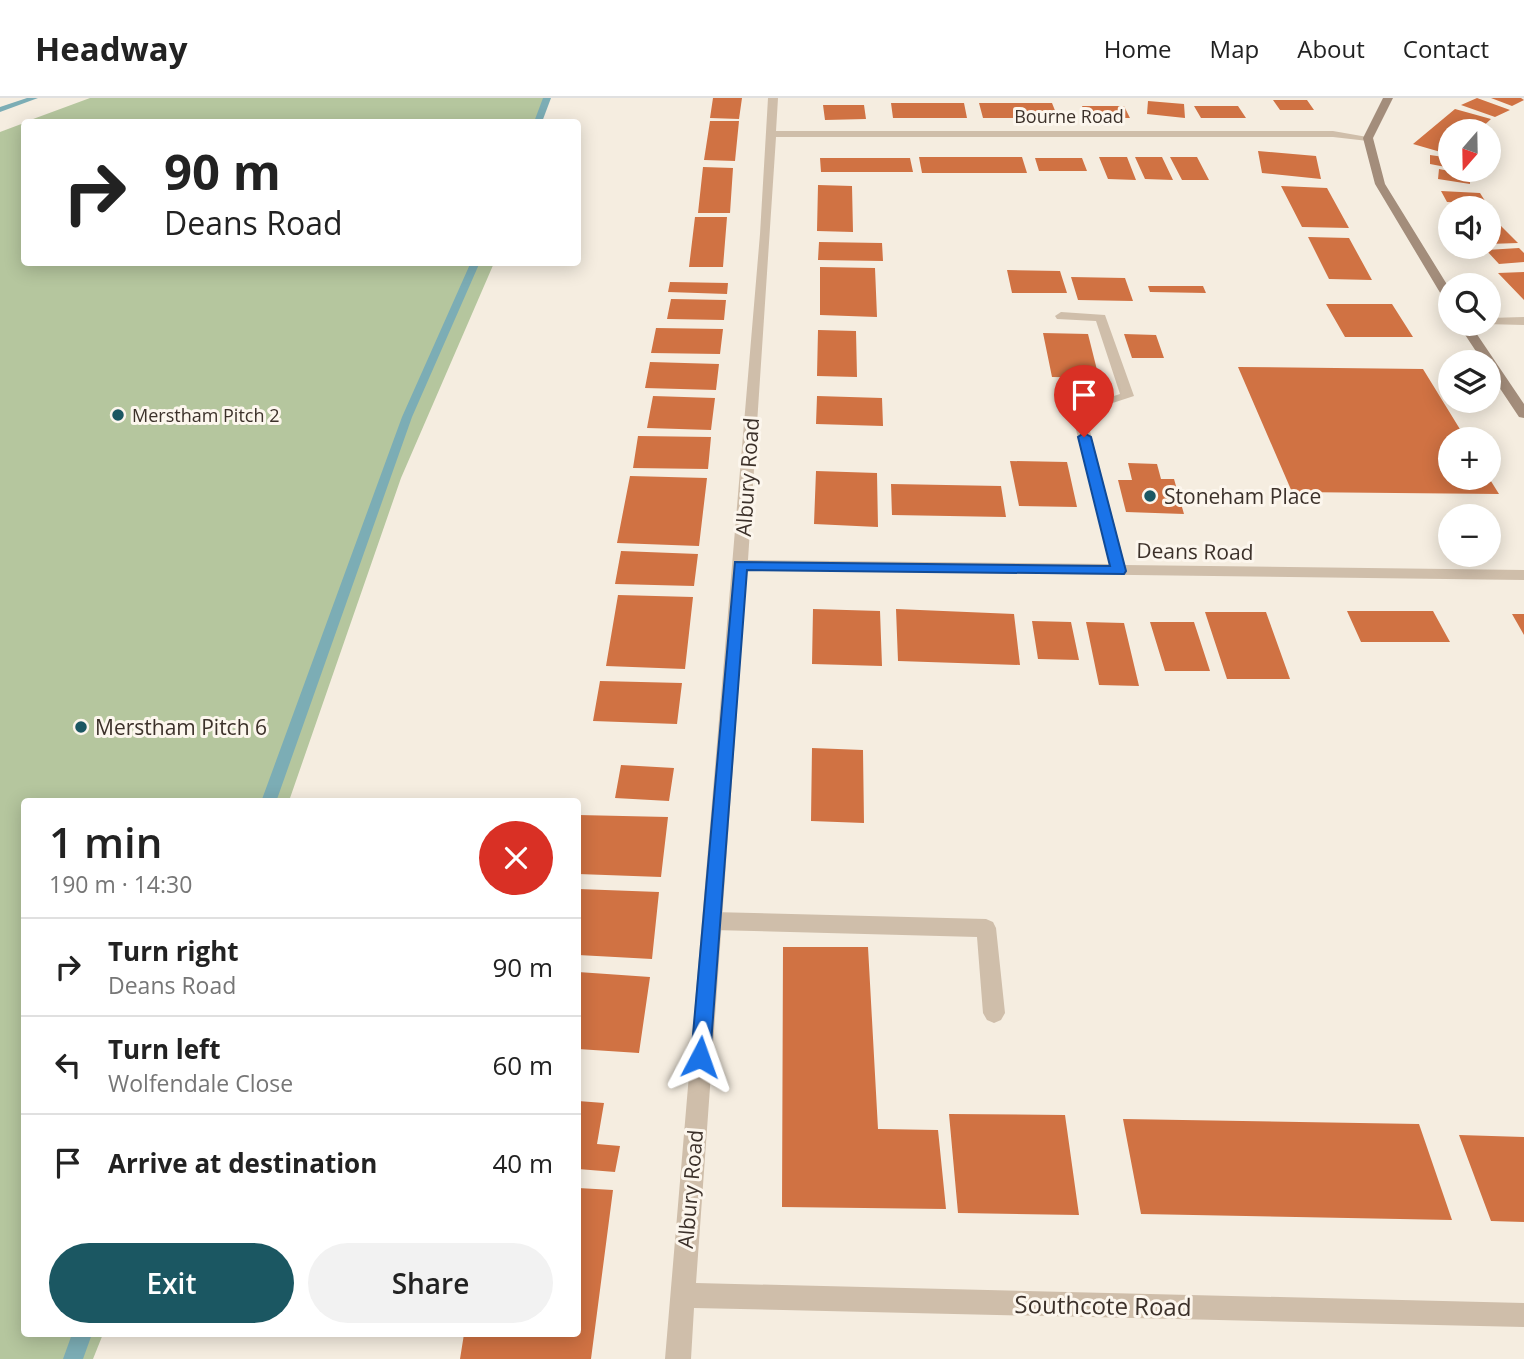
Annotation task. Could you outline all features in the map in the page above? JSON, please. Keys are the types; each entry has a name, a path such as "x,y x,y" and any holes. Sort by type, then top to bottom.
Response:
{"street":[{"name":"Albury Road","path":"678,1359 766,233 773,98"},
{"path":"1388,98 1368,138 1380,184 1438,280"},
{"name":"Bourne Road","path":"770,134 1333,134 1368,138"},
{"path":"1061,316 1101,318 1127,396 1078,410 1119,571"},
{"path":"1501,322 1524,321"},
{"path":"1472,336 1524,414"},
{"name":"Deans Road","path":"740,565 1524,575"},
{"path":"712,920 986,928 995,1013"},
{"name":"Southcote Road","path":"681,1295 1524,1315"}],"green space":[{"path":"90,98 548,98 541,119 33,119"},
{"path":"21,124 21,266 493,266 401,478 290,798 21,798 21,1337 102,1337 93,1359 0,1359 0,132"}],"building":[{"path":"713,98 742,98 739,119 710,118"},
{"path":"1477,98 1510,110 1495,117 1461,105"},
{"path":"1491,98 1521,98 1524,100 1512,106"},
{"path":"1273,100 1307,100 1314,110 1280,110"},
{"path":"1148,101 1184,104 1185,118 1147,114"},
{"path":"891,103 964,103 967,118 893,118"},
{"path":"979,103 1052,103 1058,118 983,118"},
{"path":"823,105 864,105 866,119 825,120"},
{"path":"1082,106 1124,106 1130,118 1087,118"},
{"path":"1194,106 1238,106 1246,118 1201,118"},
{"path":"1455,109 1491,119 1443,119"},
{"path":"710,121 739,121 735,161 704,160"},
{"path":"1438,123 1438,151 1413,144"},
{"path":"1258,151 1316,156 1321,179 1262,173"},
{"path":"1430,155 1438,156 1438,166 1430,164"},
{"path":"919,157 1022,157 1027,173 922,173"},
{"path":"1099,157 1127,157 1136,180 1108,179"},
{"path":"1135,157 1162,157 1173,180 1145,179"},
{"path":"1170,157 1197,157 1209,180 1182,180"},
{"path":"820,158 910,158 913,172 821,172"},
{"path":"1035,158 1082,158 1087,171 1039,171"},
{"path":"703,167 733,168 730,213 698,213"},
{"path":"818,185 852,186 853,232 817,231"},
{"path":"1281,186 1327,188 1349,228 1302,227"},
{"path":"1441,191 1480,193 1482,196 1444,196"},
{"path":"695,217 727,217 723,267 689,267"},
{"path":"1501,226 1518,243 1501,244"},
{"path":"1308,237 1349,238 1372,280 1329,279"},
{"path":"819,242 882,243 883,261 818,260"},
{"path":"1519,248 1524,253 1524,262 1499,264 1494,259 1501,259 1501,249"},
{"path":"820,267 875,268 877,317 820,315"},
{"path":"1007,270 1060,271 1067,293 1012,293"},
{"path":"1524,272 1524,300 1501,273 1498,273"},
{"path":"1071,277 1125,278 1133,301 1078,300"},
{"path":"670,282 728,283 727,294 668,292"},
{"path":"1148,286 1203,286 1206,293 1150,292"},
{"path":"671,299 726,300 724,320 667,319"},
{"path":"1326,304 1392,304 1413,337 1345,337"},
{"path":"656,328 723,329 720,354 651,353"},
{"path":"818,330 856,331 857,377 817,376"},
{"path":"1043,333 1088,334 1099,378 1052,377"},
{"path":"1124,334 1156,335 1164,358 1132,358"},
{"path":"650,362 719,364 716,390 645,388"},
{"path":"1238,367 1423,369 1438,393 1438,413 1450,413 1459,427 1438,427 1438,490 1496,490 1499,494 1292,492"},
{"path":"653,396 715,398 711,430 647,428"},
{"path":"817,396 882,398 883,426 816,424"},
{"path":"638,436 711,437 708,469 633,468"},
{"path":"1010,461 1067,462 1077,507 1019,506"},
{"name":"Stoneham Place","path":"1128,463 1157,464 1161,479 1174,479 1184,514 1126,512 1118,480 1132,480"},
{"path":"816,471 877,473 878,527 814,524"},
{"path":"630,476 707,478 699,546 617,543"},
{"path":"891,484 1001,486 1006,517 892,515"},
{"path":"621,551 698,554 694,586 615,584"},
{"path":"618,595 693,597 685,669 606,666"},
{"path":"813,609 880,611 882,666 812,664"},
{"path":"896,609 1014,614 1020,665 898,661"},
{"path":"1347,611 1433,611 1450,642 1361,642"},
{"path":"1205,612 1266,612 1290,679 1227,679"},
{"path":"1512,614 1524,614 1524,635"},
{"path":"1032,621 1071,622 1079,660 1038,659"},
{"path":"1086,622 1124,623 1139,686 1099,685"},
{"path":"1150,622 1194,622 1210,671 1165,671"},
{"path":"600,681 682,683 677,724 593,721"},
{"path":"812,748 863,750 864,823 811,821"},
{"path":"621,765 674,768 669,801 615,798"},
{"path":"581,815 668,817 661,877 581,874"},
{"path":"581,889 659,892 652,959 581,955"},
{"path":"783,947 868,947 878,1129 938,1130 946,1209 782,1207"},
{"path":"581,972 650,977 639,1053 581,1049"},
{"path":"581,1101 604,1103 597,1144 620,1146 615,1172 581,1169"},
{"path":"949,1114 1065,1115 1079,1215 958,1213"},
{"path":"1123,1119 1419,1124 1452,1220 1141,1214"},
{"path":"1459,1135 1524,1137 1524,1222 1491,1221"},
{"path":"581,1188 613,1190 591,1359 460,1359 464,1337 581,1337"}],"waterway":[{"path":"0,110 34,98"},
{"path":"539,119 547,98"},
{"path":"269,798 407,417 474,266"},
{"path":"73,1359 81,1337"}],"place":[{"name":"Merstham Pitch 2","path":"118,415"},
{"name":"Stoneham Place","path":"1150,496"},
{"name":"Merstham Pitch 6","path":"81,727"}],"route":[{"path":"700,1057 740,565 1119,571 1084,437"}]}
